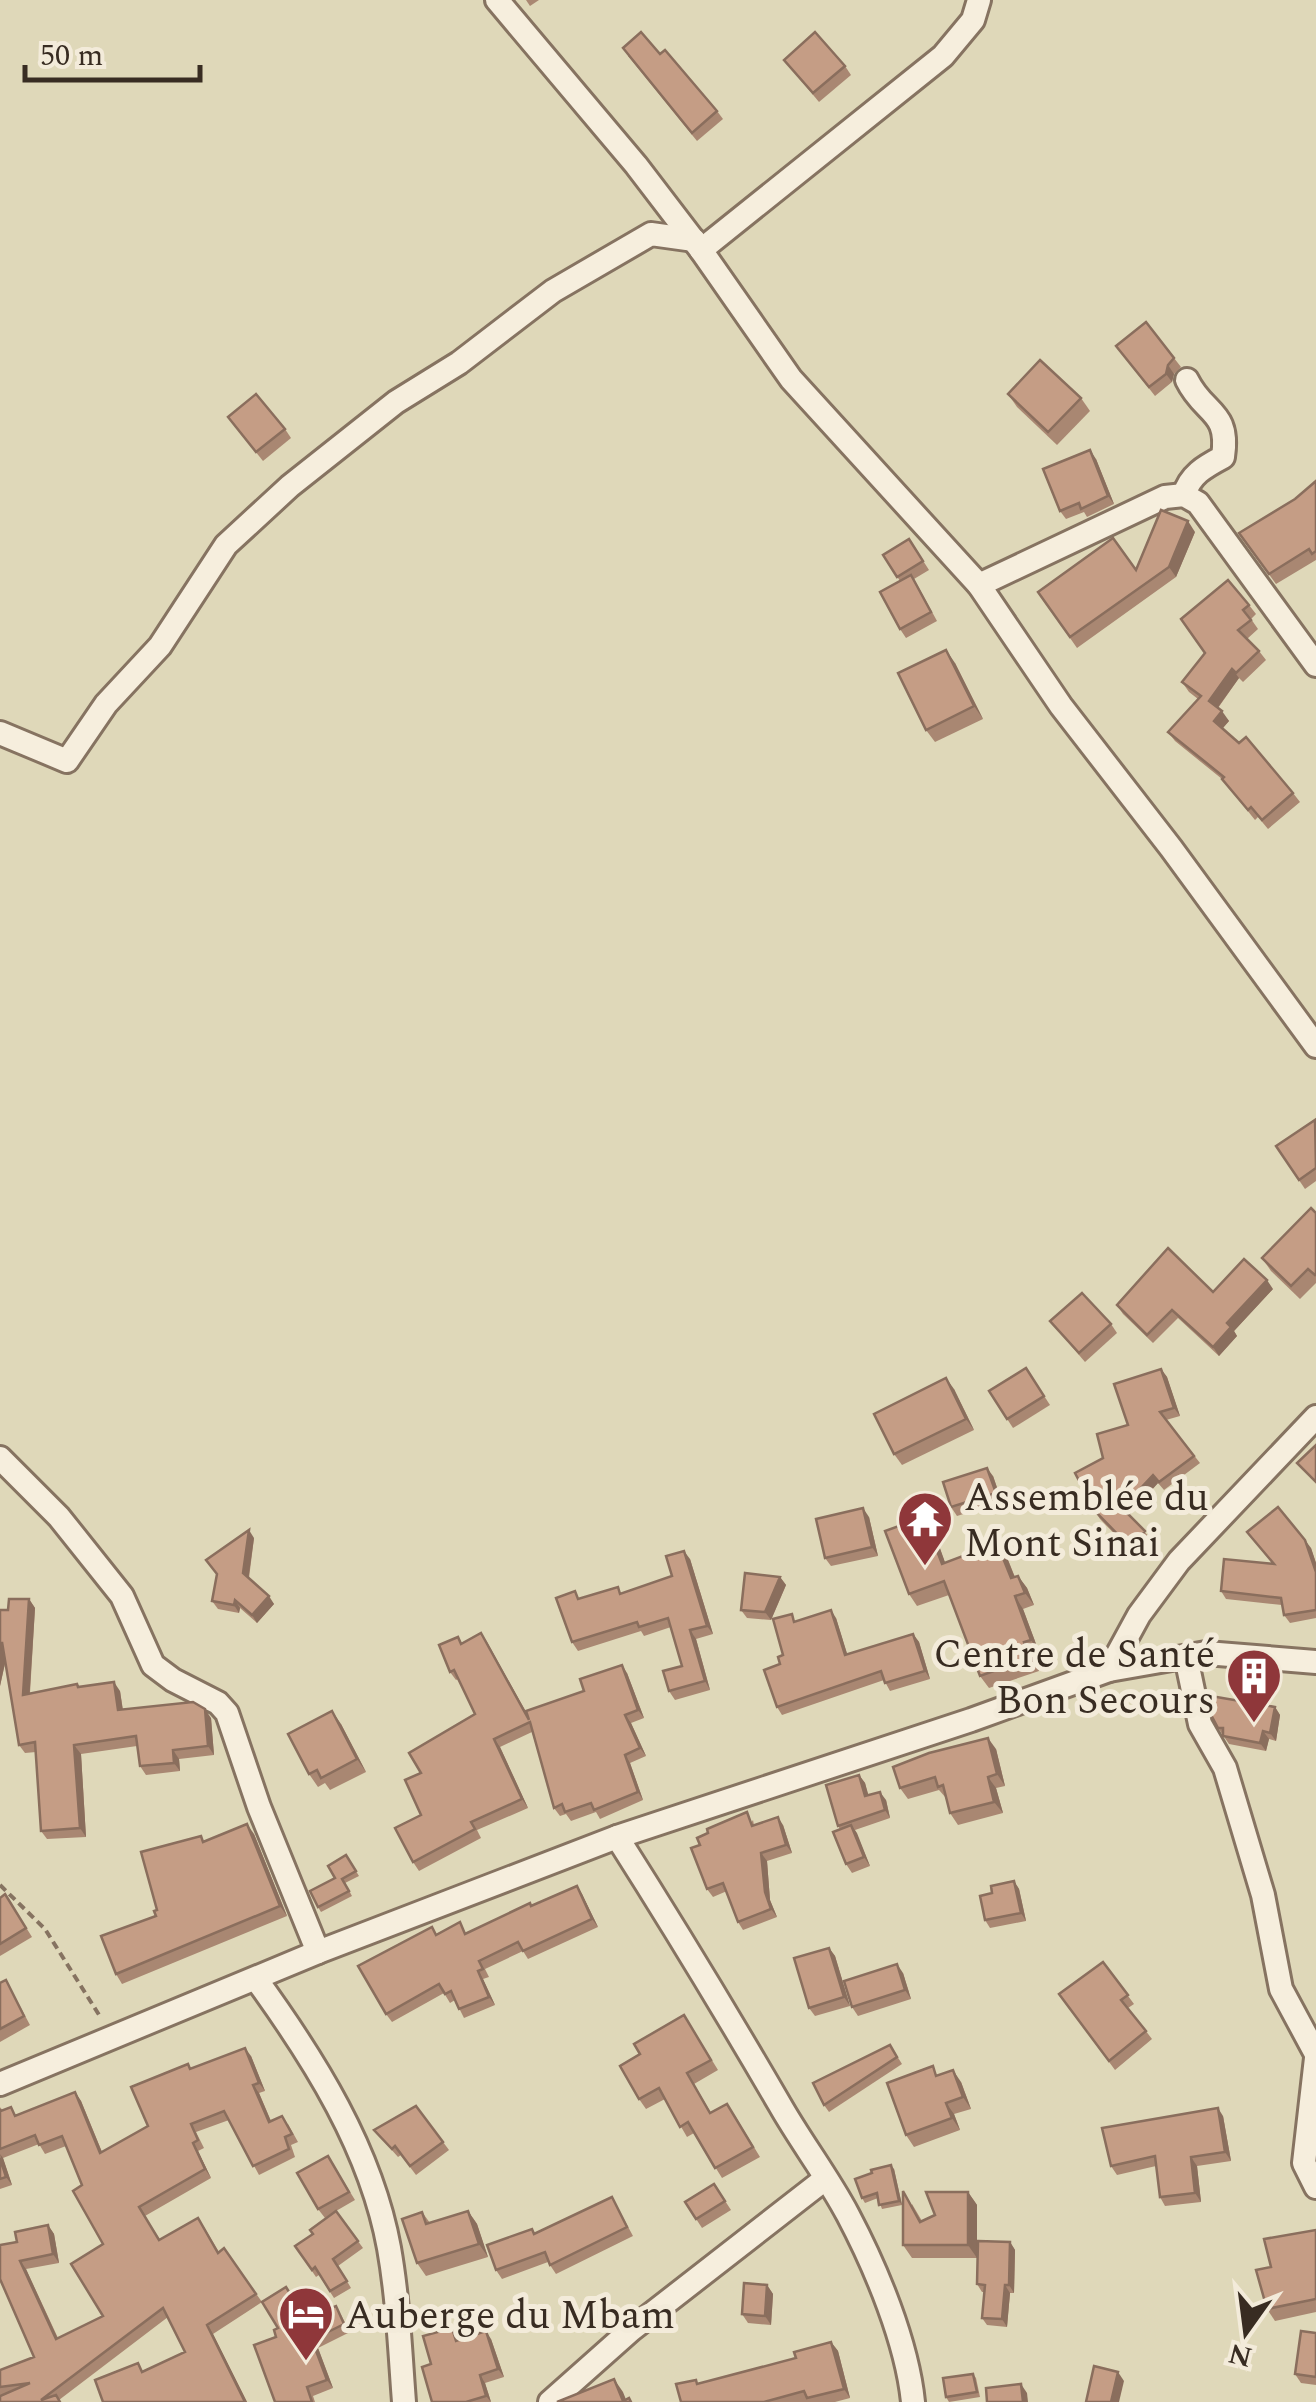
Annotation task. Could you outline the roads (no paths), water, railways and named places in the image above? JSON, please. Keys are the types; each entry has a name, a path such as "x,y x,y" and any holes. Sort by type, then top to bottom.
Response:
{"street":[{"path":"497,0 585,100 698,245 791,378 980,585 1050,690 1316,1046"},
{"path":"698,245 943,56 973,20 979,0"},
{"path":"0,732 67,761 106,704 160,646 226,545 304,475 396,402 586,271 651,234 698,245"},
{"path":"1184,495 1188,481 1223,458 1226,435 1214,412 1187,380"},
{"path":"980,585 1165,496 1184,495 1198,502 1316,666"},
{"path":"1109,1670 1139,1615 1179,1561 1316,1416"},
{"path":"0,1458 60,1517 122,1596 153,1665 173,1680 218,1702 227,1713 259,1807 318,1952"},
{"path":"0,2084 318,1952 617,1837 918,1738 1109,1670 1206,1653 1316,1662"},
{"path":"1186,1657 1200,1724 1225,1768 1263,1895 1281,1988 1316,2056 1304,2162 1316,2187"},
{"path":"617,1837 723,2004 848,2214 878,2280 913,2402"},
{"path":"256,1979 323,2079 349,2129 372,2189 388,2244 399,2317 404,2402"},
{"path":"550,2402 646,2318 825,2179"}],"place":[{"name":"Assemblée du Mont Sinai","path":"925,1568"},
{"name":"Centre de Santé Bon Secours","path":"1254,1725"},
{"name":"Auberge du Mbam","path":"306,2363"}]}
